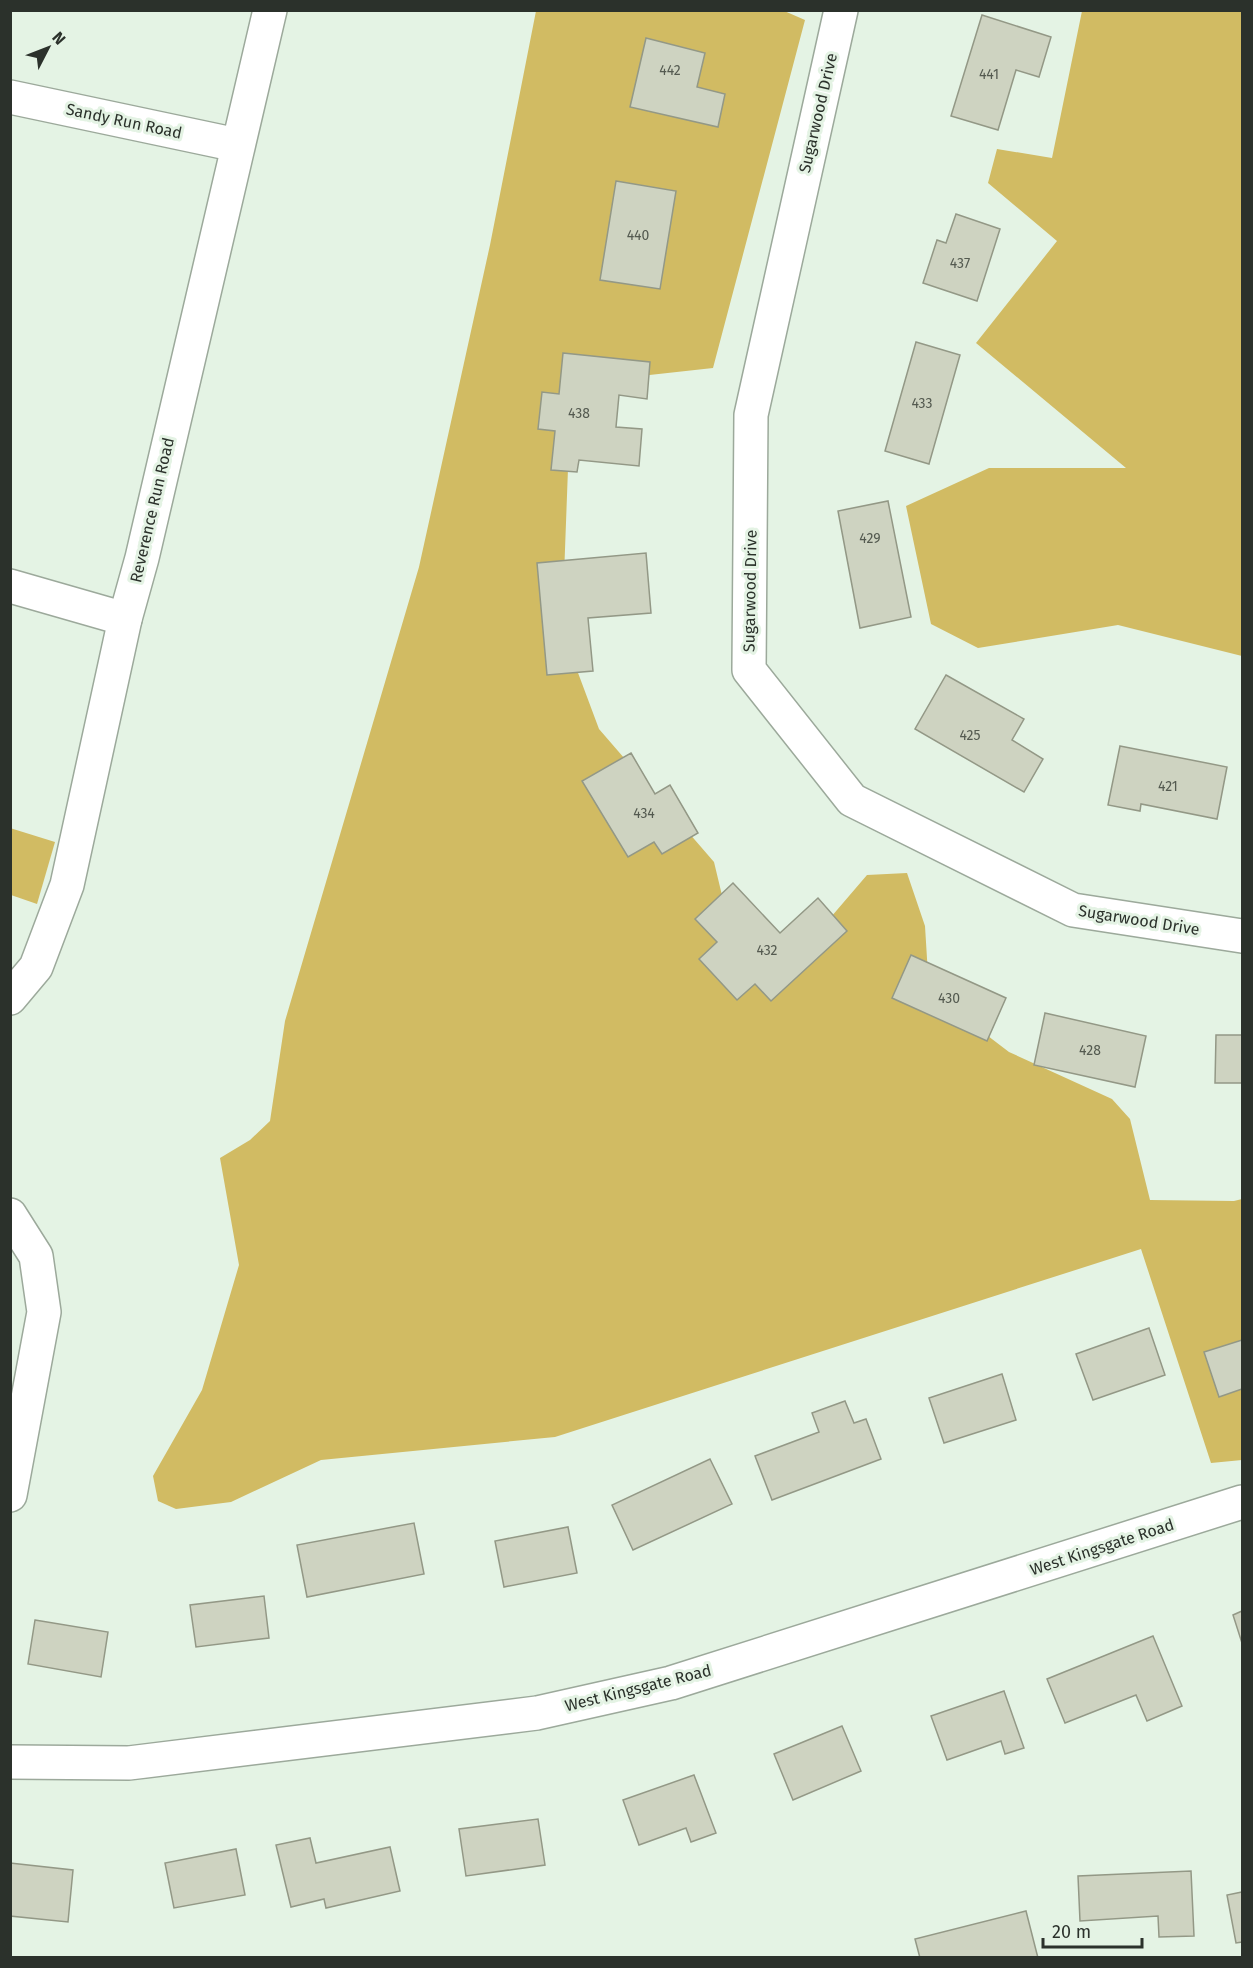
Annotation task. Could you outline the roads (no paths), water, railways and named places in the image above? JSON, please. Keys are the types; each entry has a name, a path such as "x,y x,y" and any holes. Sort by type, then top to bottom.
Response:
{"street":[{"name":"Reverence Run Road","path":"10,999 36,967 67,885 125,619 142,558 270,10"},
{"name":"Sugarwood Drive","path":"841,10 751,415 749,669 852,800 1073,910 1242,936"},
{"name":"Sandy Run Road","path":"10,97 237,145"},
{"path":"10,586 125,619"},
{"path":"10,1215 36,1256 44,1312 10,1495"},
{"name":"West Kingsgate Road","path":"10,1762 129,1763 537,1713 671,1683 1242,1502"}]}
